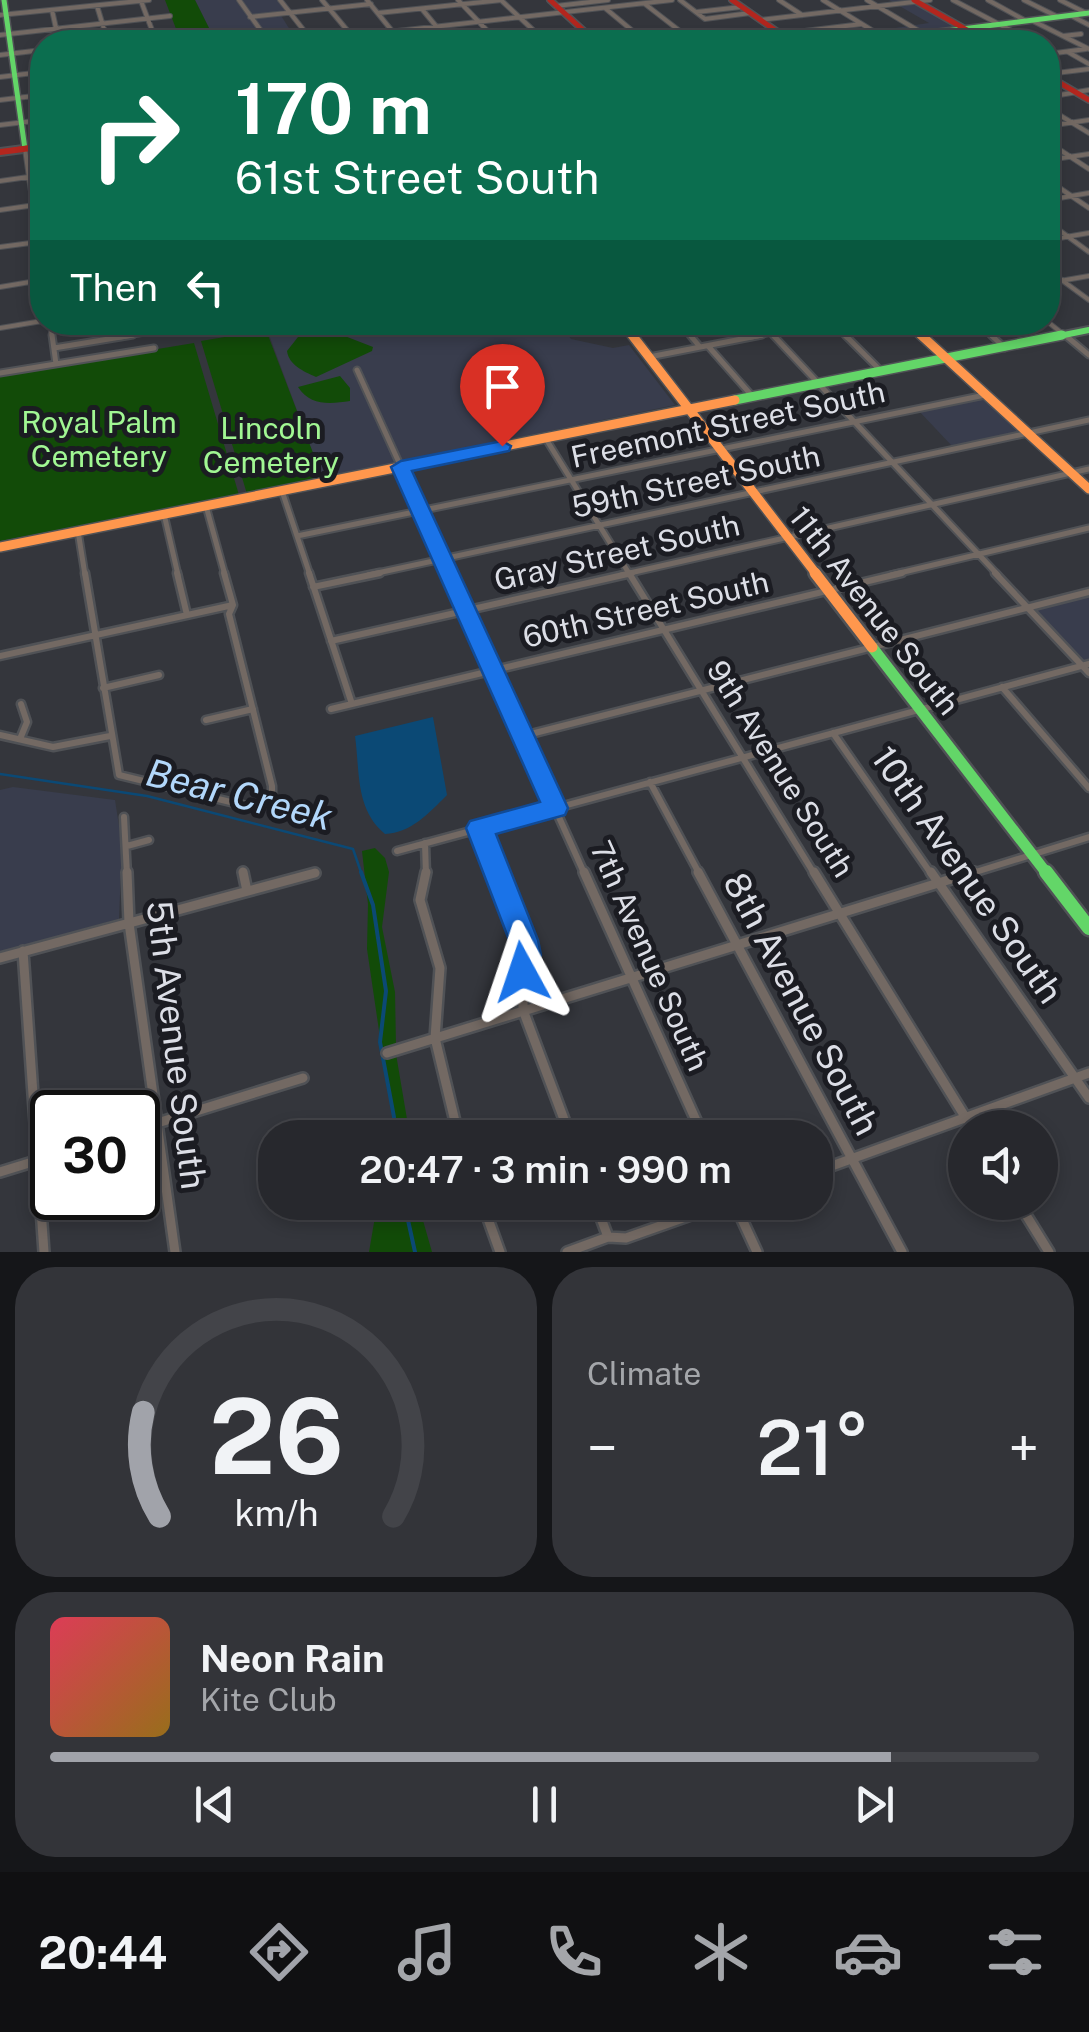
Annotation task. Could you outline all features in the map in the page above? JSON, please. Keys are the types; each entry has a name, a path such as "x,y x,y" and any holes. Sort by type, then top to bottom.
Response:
{"street":[{"path":"0,181 30,177 15,75 6,54 4,0"},
{"path":"140,0 151,30"},
{"path":"3,15 149,0"},
{"path":"239,0 260,30"},
{"path":"280,0 303,30"},
{"path":"322,0 348,30"},
{"path":"378,13 502,0 533,30"},
{"path":"410,30 520,18 556,6 608,0"},
{"path":"556,6 604,8 672,0"},
{"path":"680,0 704,19 746,10 774,30"},
{"path":"779,0 802,15"},
{"path":"824,0 871,30"},
{"path":"867,0 917,30"},
{"path":"696,12 746,10 802,15 930,0"},
{"path":"953,0 1011,30"},
{"path":"988,0 1050,30"},
{"path":"1024,0 1058,17"},
{"path":"1060,0 1088,17"},
{"path":"915,1 964,29"},
{"path":"250,17 369,2 391,30"},
{"path":"460,2 486,30"},
{"path":"642,2 678,30"},
{"path":"97,6 106,30"},
{"path":"556,6 575,30"},
{"path":"422,8 439,30"},
{"path":"604,8 631,30"},
{"path":"52,10 56,28"},
{"path":"956,30 1070,15 1088,17"},
{"path":"39,30 170,16"},
{"path":"813,30 862,24"},
{"path":"5,34 30,31"},
{"path":"1062,36 1082,34"},
{"path":"1062,36 1089,49"},
{"path":"1060,52 1089,49"},
{"path":"1067,52 1089,66"},
{"path":"1060,72 1089,66"},
{"path":"0,77 30,73"},
{"path":"1060,82 1089,100"},
{"path":"1060,94 1089,90"},
{"path":"0,100 30,96"},
{"path":"1060,116 1089,133"},
{"path":"1060,124 1089,120"},
{"path":"0,126 30,122"},
{"path":"0,152 30,148"},
{"path":"1060,150 1089,169"},
{"path":"1060,158 1089,154"},
{"path":"1060,188 1089,208"},
{"path":"1060,197 1089,191"},
{"path":"0,210 30,206"},
{"path":"1060,231 1089,252"},
{"path":"1060,238 1089,233"},
{"path":"0,247 30,243"},
{"path":"1062,280 1089,276"},
{"path":"1062,280 1089,300"},
{"path":"0,287 30,282"},
{"path":"0,328 30,323"},
{"path":"0,547 1089,330"},
{"path":"1060,332 1089,355"},
{"path":"52,335 56,364"},
{"path":"54,348 133,335"},
{"name":"11th Avenue South","path":"632,335 1089,928"},
{"path":"690,335 700,348"},
{"path":"648,357 766,335"},
{"path":"773,335 1087,668"},
{"path":"845,335 882,372"},
{"path":"920,335 1089,489"},
{"path":"990,335 1005,348"},
{"path":"708,346 753,397"},
{"path":"0,373 154,348"},
{"name":"7th Avenue South","path":"357,370 696,1120"},
{"name":"Freemont Street South","path":"297,536 985,395"},
{"name":"59th Street South","path":"313,587 1089,420"},
{"name":"9th Avenue South","path":"546,438 962,1110"},
{"name":"Gray Street South","path":"331,641 1089,469"},
{"path":"282,491 352,704"},
{"path":"78,532 118,775 246,806 258,805 272,794 272,786 228,614 233,605 206,506"},
{"path":"164,514 187,615"},
{"name":"60th Street South","path":"331,710 1089,528"},
{"path":"524,736 1089,592"},
{"path":"0,646 0,656 233,605"},
{"path":"397,851 1002,687 1087,668"},
{"path":"104,688 159,674"},
{"path":"1002,687 1089,788"},
{"path":"20,740 27,722 22,704"},
{"path":"206,720 252,709"},
{"name":"10th Avenue South","path":"834,733 1089,1098"},
{"path":"0,736 53,747 110,736"},
{"name":"8th Avenue South","path":"650,782 902,1252"},
{"name":"5th Avenue South","path":"124,818 129,923 153,1090"},
{"path":"480,828 524,940 523,1010 564,1120"},
{"path":"387,1053 1089,838"},
{"path":"127,846 150,840"},
{"path":"425,843 426,872 420,900 440,968 436,1038 455,1120"},
{"path":"243,872 247,891"},
{"path":"0,958 315,873"},
{"path":"23,952 33,1090"},
{"path":"986,1110 1089,1073"},
{"path":"160,1122 303,1078"},
{"path":"833,1165 948,1123"},
{"name":"5th Avenue South","path":"160,1137 176,1252"},
{"path":"0,1172 30,1163"},
{"path":"42,1220 44,1252"},
{"path":"488,1220 500,1252"},
{"path":"602,1220 608,1237"},
{"path":"567,1252 608,1237 626,1238 678,1220"},
{"path":"740,1220 757,1252"},
{"path":"1029,1220 1049,1252"}],"shaded area":[{"path":"195,0 237,0 258,30 210,30"},
{"path":"241,0 279,0 288,12 280,14 290,30 262,30"},
{"path":"889,0 912,0 966,30 882,30 929,23"},
{"path":"269,335 568,335 571,339 613,348 629,345 675,405 322,478"},
{"path":"984,396 1022,431 952,446 918,410"},
{"path":"1089,596 1089,666 1035,609"},
{"path":"13,787 115,800 122,845 119,919 0,952 0,790"}],"green space":[{"path":"165,0 195,0 210,30 176,30"},
{"name":"Lincoln Cemetery","path":"268,335 323,479 247,494 201,341"},
{"path":"342,335 373,347 372,351 316,377 288,356 287,351 298,337"},
{"name":"Royal Palm Cemetery","path":"194,343 239,495 0,541 0,375"},
{"path":"340,376 350,388 350,401 314,401 298,387"},
{"path":"375,848 385,858 389,872 382,927 395,992 396,1046 382,1051 367,949 368,904 362,851"},
{"path":"396,1054 407,1120 393,1120 383,1055"},
{"path":"374,1220 423,1220 432,1252 369,1252"}],"water":[{"path":"433,717 447,795 411,826 385,834 368,813 364,801 355,736"}],"waterway":[{"name":"Bear Creek","path":"0,774 147,796 353,849 362,875"},
{"name":"Bear Creek","path":"361,872 373,905 386,991 380,1042 394,1120"},
{"name":"Bear Creek","path":"408,1220 415,1252"}],"traffic: fast":[{"path":"4,0 25,149"},
{"path":"954,30 1089,13"},
{"path":"735,400 1089,330"},
{"path":"872,647 1089,928"}],"traffic: slow":[{"path":"632,335 872,647"},
{"path":"920,335 1089,489"},
{"path":"0,547 735,400"}],"traffic: jam":[{"path":"550,0 583,30"},
{"path":"732,0 775,30"},
{"path":"914,0 967,30"},
{"path":"1060,83 1089,100"},
{"path":"0,152 30,148"}],"route":[{"path":"502,446 401,467 555,808 480,828 524,940 522,972"}]}
